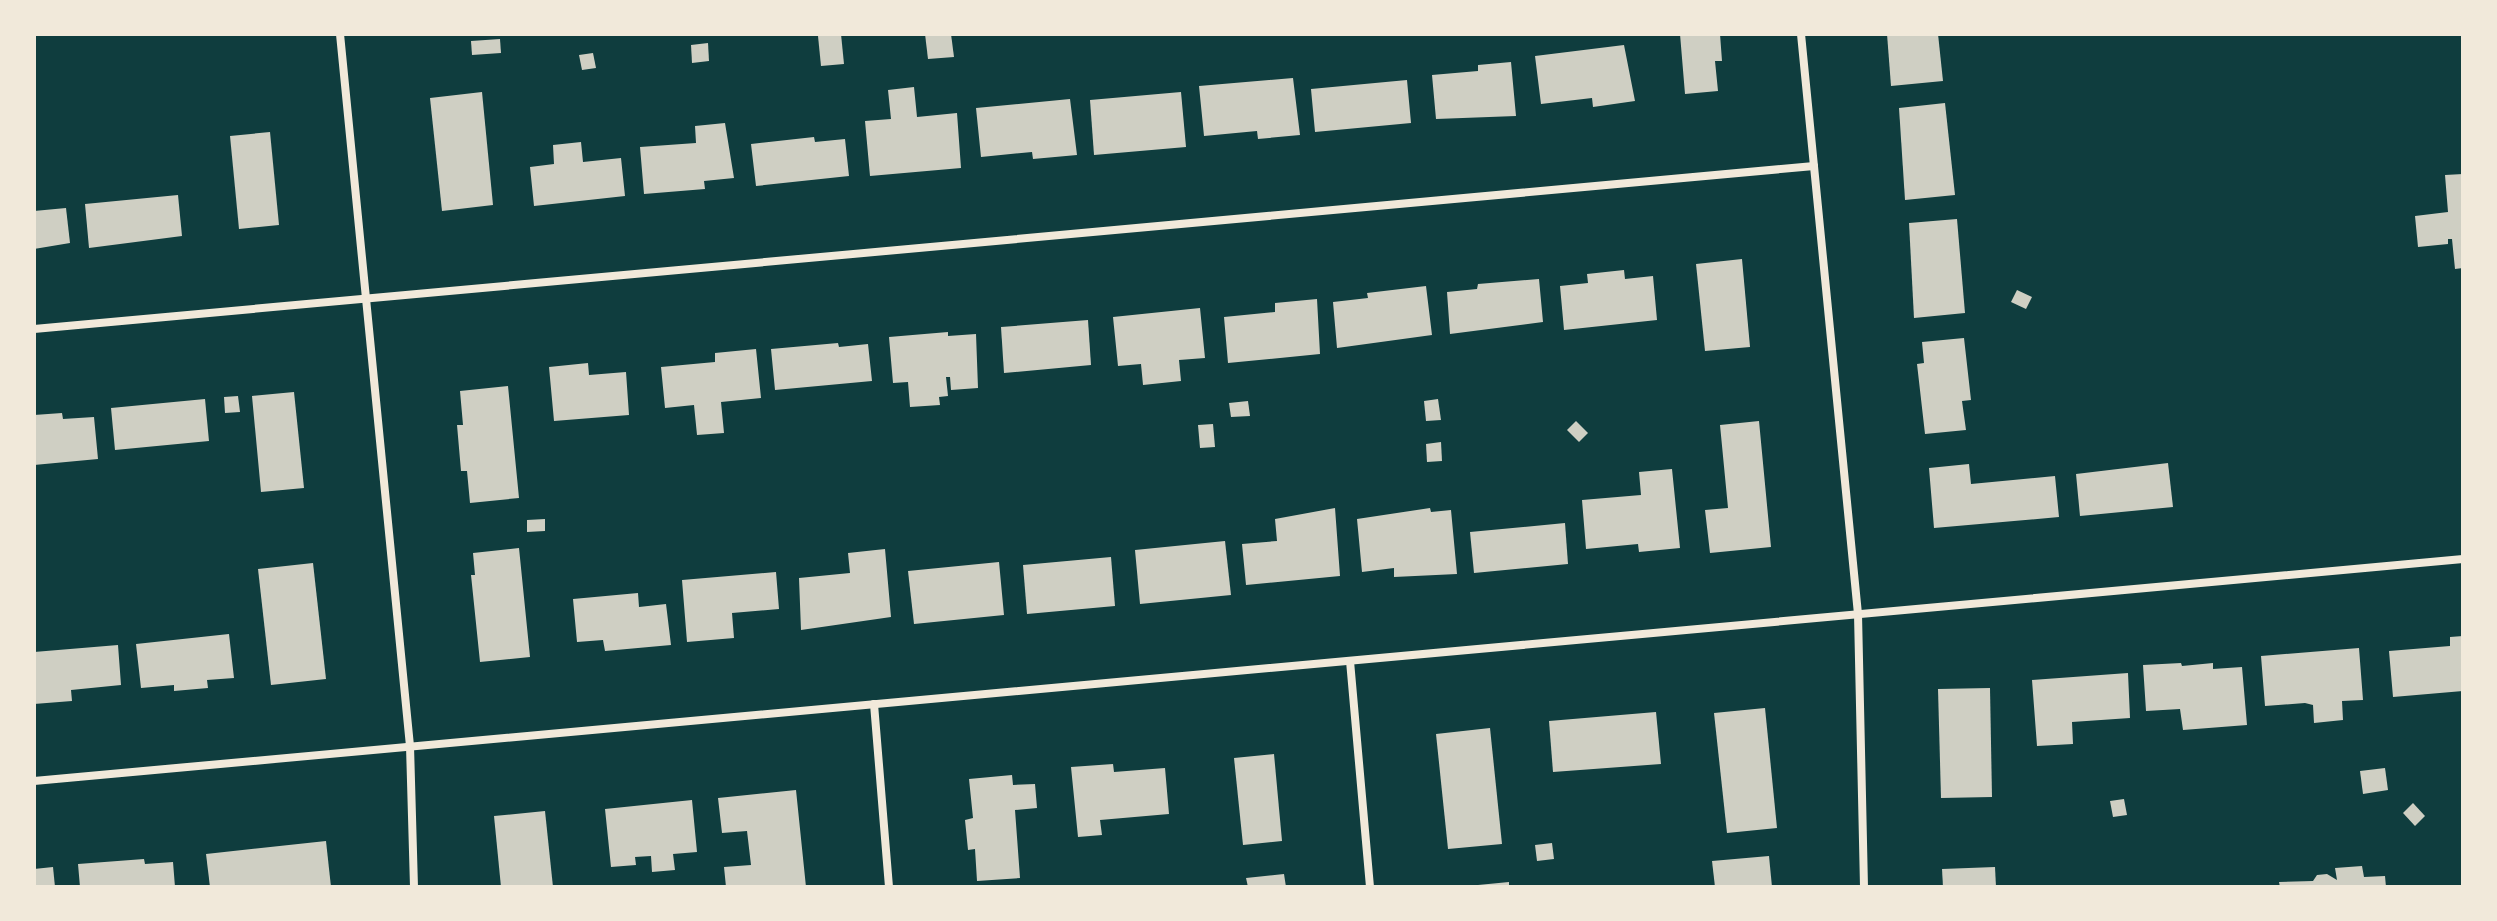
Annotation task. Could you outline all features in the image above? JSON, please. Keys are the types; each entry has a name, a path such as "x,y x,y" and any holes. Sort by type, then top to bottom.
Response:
{"street":[{"path":"340,34 410,746 414,887"},
{"path":"1801,34 1858,614 1864,887"},
{"path":"34,329 1814,166"},
{"path":"34,781 2463,559"},
{"path":"1350,661 1370,887"},
{"path":"874,704 889,887"}],"building":[{"path":"841,34 844,64 821,66 818,36"},
{"path":"925,34 951,34 954,57 928,59"},
{"path":"1680,34 1720,34 1722,61 1715,61 1718,91 1685,94"},
{"path":"1887,34 1938,34 1943,81 1891,86"},
{"path":"500,39 501,53 472,55 471,41"},
{"path":"708,43 709,61 692,63 691,45"},
{"path":"1624,45 1635,101 1593,107 1592,98 1541,104 1535,56"},
{"path":"593,53 596,68 582,70 579,55"},
{"path":"1511,62 1516,116 1436,119 1432,75 1478,71 1478,65"},
{"path":"1293,78 1300,135 1258,139 1257,131 1204,136 1199,86"},
{"path":"1407,80 1411,123 1315,132 1311,89"},
{"path":"914,87 917,117 957,113 961,168 870,176 865,121 891,119 888,90"},
{"path":"482,92 493,205 442,211 430,98"},
{"path":"1181,92 1186,147 1094,155 1090,100"},
{"path":"1070,99 1077,155 1033,159 1032,152 981,157 976,108"},
{"path":"1945,103 1955,195 1905,200 1899,108"},
{"path":"725,123 734,178 704,181 705,189 644,194 640,147 696,143 695,126"},
{"path":"270,132 279,225 239,229 230,136"},
{"path":"814,137 815,142 845,139 849,176 756,186 751,144"},
{"path":"581,142 583,162 621,158 625,196 534,206 530,167 554,164 553,145"},
{"path":"2463,174 2463,268 2455,269 2452,239 2448,239 2448,244 2418,247 2415,216 2448,212 2445,175"},
{"path":"178,195 182,236 89,248 85,204"},
{"path":"66,208 70,243 34,249 34,211"},
{"path":"1957,219 1965,313 1914,318 1909,223"},
{"path":"1742,259 1750,347 1705,351 1696,264"},
{"path":"1624,270 1625,279 1653,276 1657,320 1564,330 1560,286 1588,283 1587,274"},
{"path":"1539,279 1543,322 1450,334 1447,292 1477,289 1478,284"},
{"path":"1426,286 1432,335 1337,348 1333,302 1368,298 1367,293"},
{"path":"2017,290 2032,297 2026,309 2011,302"},
{"path":"1317,299 1320,354 1228,363 1224,317 1275,312 1275,303"},
{"path":"1200,308 1205,358 1179,360 1181,381 1143,385 1141,364 1118,366 1113,317"},
{"path":"1088,320 1091,365 1004,373 1001,327"},
{"path":"948,332 948,336 976,334 978,388 951,390 950,377 946,377 948,396 939,397 940,405 910,407 908,382 893,383 889,337"},
{"path":"1964,338 1971,400 1962,401 1966,430 1925,434 1917,364 1924,363 1922,342"},
{"path":"838,343 839,347 868,344 872,381 775,390 771,349"},
{"path":"756,349 761,398 721,402 724,433 697,435 694,405 665,408 661,367 715,362 715,353"},
{"path":"588,363 589,375 626,372 629,415 554,421 549,367"},
{"path":"508,386 519,498 470,503 467,471 461,471 457,425 463,425 460,391"},
{"path":"294,392 304,488 261,492 252,396"},
{"path":"238,396 240,412 225,413 224,397"},
{"path":"205,399 209,441 115,450 111,408"},
{"path":"1438,399 1441,420 1426,421 1424,401"},
{"path":"1248,401 1250,416 1231,417 1229,403"},
{"path":"62,413 63,419 94,417 98,459 34,465 34,415"},
{"path":"1576,421 1588,433 1579,442 1567,430"},
{"path":"1759,421 1771,547 1710,553 1705,510 1728,508 1720,425"},
{"path":"1213,424 1215,447 1200,448 1198,425"},
{"path":"1441,442 1442,461 1427,462 1426,444"},
{"path":"2168,463 2173,507 2080,516 2076,474"},
{"path":"1969,464 1971,484 2055,476 2059,517 1934,528 1929,468"},
{"path":"1672,469 1680,548 1639,552 1638,544 1586,549 1582,500 1641,495 1639,472"},
{"path":"1335,508 1340,576 1246,585 1242,544 1277,541 1275,519"},
{"path":"1430,508 1431,512 1451,510 1457,574 1394,577 1394,568 1362,572 1357,519"},
{"path":"545,519 545,531 527,532 527,520"},
{"path":"1565,523 1568,564 1474,573 1470,532"},
{"path":"1225,541 1231,595 1140,604 1135,550"},
{"path":"519,548 530,657 480,662 471,575 475,575 473,553"},
{"path":"885,549 891,617 801,630 799,578 850,573 848,553"},
{"path":"1111,557 1115,606 1027,614 1023,565"},
{"path":"999,562 1004,615 914,624 908,571"},
{"path":"313,563 326,679 271,685 258,569"},
{"path":"776,572 779,609 732,613 734,638 687,642 682,580"},
{"path":"638,593 639,607 666,604 671,645 605,651 603,640 577,642 573,599"},
{"path":"229,634 234,678 207,680 208,688 174,691 174,685 141,688 136,644"},
{"path":"2463,636 2463,691 2393,697 2389,651 2450,646 2450,637"},
{"path":"118,645 121,685 71,690 72,701 34,704 34,652"},
{"path":"2359,648 2363,700 2342,701 2343,720 2314,723 2313,705 2305,703 2265,706 2261,656"},
{"path":"2181,663 2182,666 2213,663 2213,669 2242,667 2247,725 2183,730 2180,709 2146,711 2143,665"},
{"path":"2128,673 2130,718 2072,722 2073,744 2037,746 2032,680"},
{"path":"1990,688 1992,797 1941,798 1938,689"},
{"path":"1765,708 1777,828 1727,833 1714,713"},
{"path":"1656,712 1661,764 1553,772 1549,721"},
{"path":"1490,728 1502,844 1448,849 1436,734"},
{"path":"1274,754 1282,841 1243,845 1234,758"},
{"path":"1113,764 1114,772 1165,768 1169,814 1100,820 1102,835 1078,837 1071,767"},
{"path":"2385,768 2388,790 2363,794 2360,771"},
{"path":"1012,775 1013,785 1035,784 1037,808 1015,810 1020,878 977,881 975,849 968,850 965,820 973,818 969,779"},
{"path":"796,790 806,887 726,887 724,867 751,865 747,831 722,833 718,798"},
{"path":"2124,799 2127,815 2113,817 2110,801"},
{"path":"692,800 697,852 673,854 675,870 652,872 651,856 635,857 636,865 611,867 605,809"},
{"path":"2413,803 2425,816 2415,826 2403,813"},
{"path":"545,811 553,887 501,887 494,816"},
{"path":"326,841 331,887 210,887 206,854"},
{"path":"1552,843 1554,859 1537,861 1535,845"},
{"path":"1769,856 1772,887 1715,887 1712,861"},
{"path":"144,859 145,864 173,862 175,887 80,887 78,864"},
{"path":"2362,866 2364,877 2385,876 2386,887 2280,887 2279,882 2313,881 2317,875 2327,874 2337,880 2335,868"},
{"path":"53,867 55,887 34,887 34,869"},
{"path":"1995,867 1996,887 1943,887 1942,869"},
{"path":"1284,874 1286,887 1248,887 1246,878"},
{"path":"1509,882 1509,887 1478,887 1478,885"}]}
